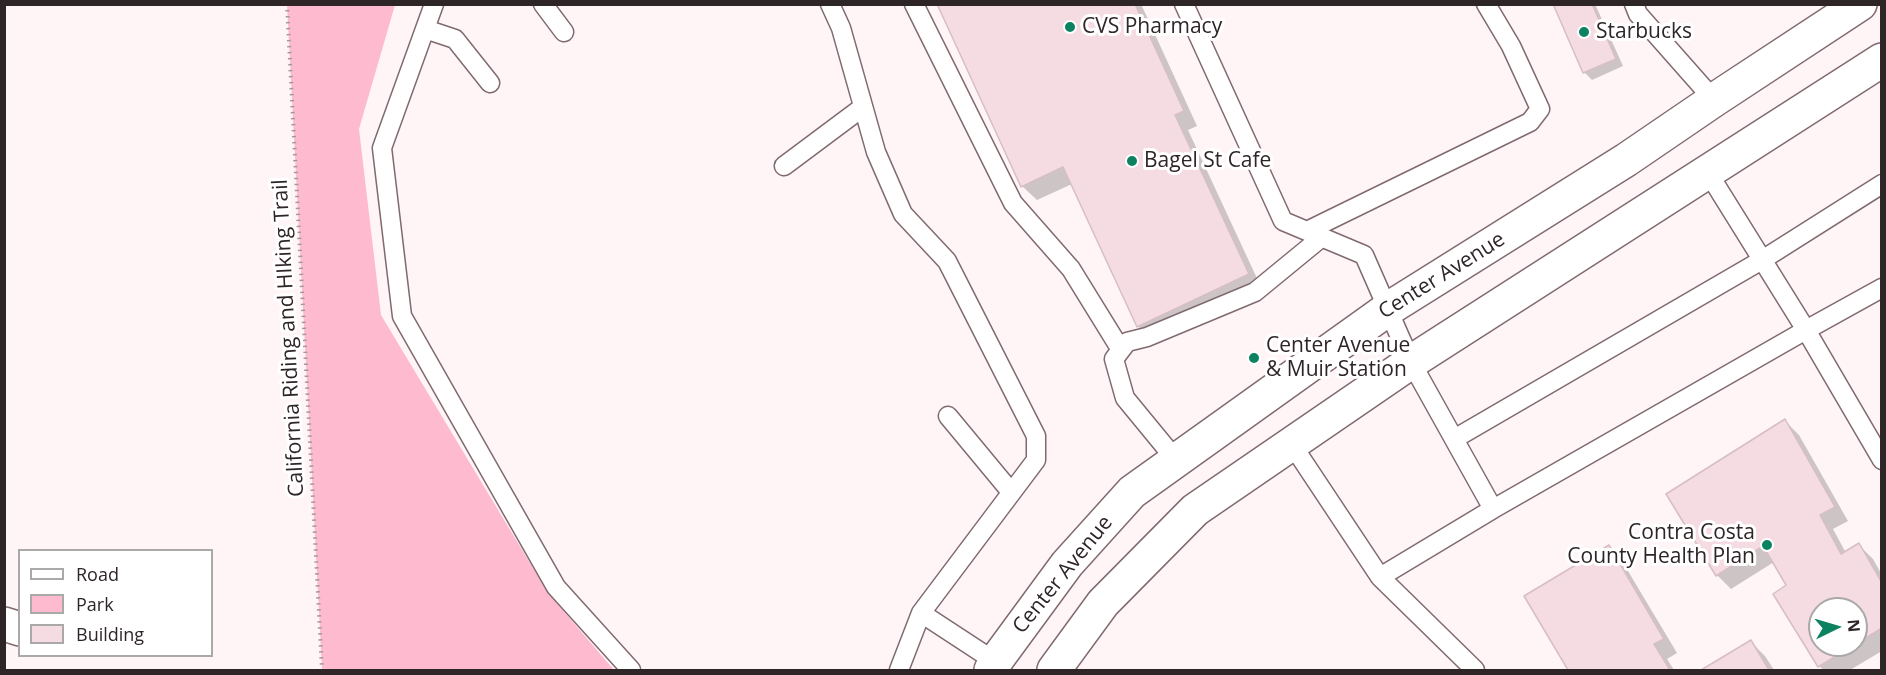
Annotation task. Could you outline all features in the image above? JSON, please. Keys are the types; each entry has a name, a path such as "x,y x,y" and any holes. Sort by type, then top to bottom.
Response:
{"street":[{"name":"Center Avenue","path":"998,668 1067,564 1132,492 1388,309 1626,160 1860,4"},
{"path":"1876,4 1881,11"},
{"path":"1054,670 1103,603 1195,510 1411,362 1881,60"}],"lane":[{"path":"434,4 382,148 402,316 556,587 631,670"},
{"path":"543,4 564,32"},
{"path":"830,4 842,28 876,152 903,214 947,261 1036,436 1036,460 921,612 899,670"},
{"path":"914,4 1013,203 1071,270 1121,350"},
{"path":"1184,4 1283,222 1364,255 1411,362 1493,509"},
{"path":"1176,460 1125,398 1114,359 1127,342 1148,337 1255,292 1314,234 1530,122 1540,109 1511,46 1486,4"},
{"path":"1634,4 1638,14 1714,100"},
{"path":"425,29 455,39 490,83"},
{"path":"784,166 863,107"},
{"path":"1707,171 1806,330 1881,460"},
{"path":"1454,439 1762,260 1881,184"},
{"path":"1380,576 1881,288"},
{"path":"948,416 1011,492"},
{"path":"1291,444 1380,576 1475,670"},
{"path":"921,612 998,668"}],"path":[{"name":"California Riding and HIking Trail","path":"288,4 322,670"}],"green space":[{"path":"287,5 395,5 359,129 381,315 548,593 614,670 322,670"}],"building":[{"path":"937,4 1135,4 1184,111 1175,115 1249,274 1137,327 1063,167 1021,187"},
{"name":"Starbucks","path":"1553,4 1592,4 1616,59 1583,73"},
{"name":"Contra Costa County Health Plan","path":"1785,419 1835,507 1820,515 1841,554 1859,543 1882,583 1882,628 1868,637 1868,597 1808,597 1808,651 1773,594 1786,585 1763,546 1716,576 1666,494"},
{"path":"1609,545 1664,639 1654,644 1670,670 1568,670 1524,596"},
{"path":"1751,640 1769,670 1701,670"},
{"name":"Contra Costa County Health Plan","path":"1812,657 1834,657 1818,667"}],"place":[{"name":"CVS Pharmacy","path":"1070,27"},
{"name":"Starbucks","path":"1584,32"},
{"name":"Bagel St Cafe","path":"1132,161"},
{"name":"Center Avenue & Muir Station","path":"1254,358"},
{"name":"Contra Costa County Health Plan","path":"1767,545"}]}
